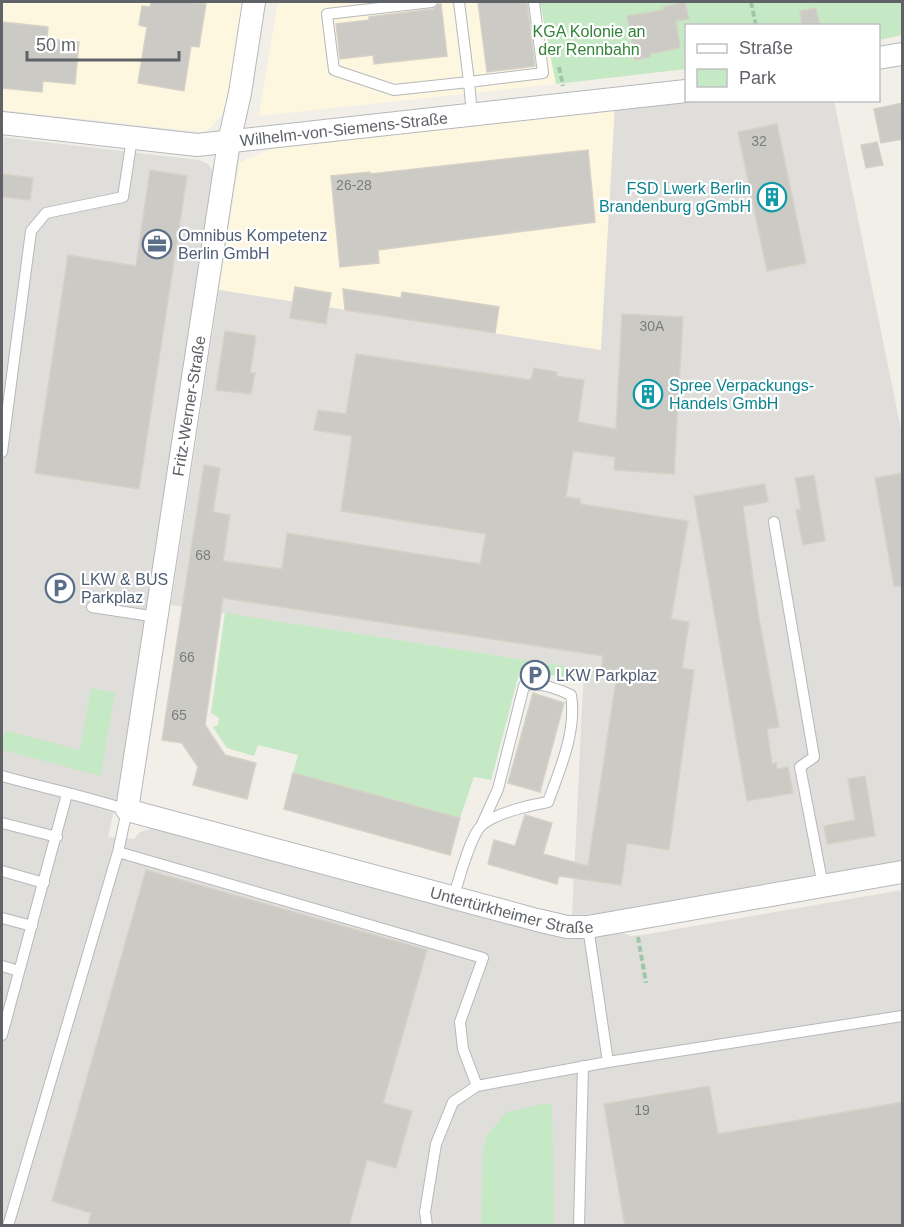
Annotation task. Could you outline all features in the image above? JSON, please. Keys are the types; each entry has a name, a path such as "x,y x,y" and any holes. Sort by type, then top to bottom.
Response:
{"street":[{"name":"Fritz-Werner-Straße","path":"127,810 229,142 240,93 254,2"},
{"path":"880,58 903,54"},
{"name":"Wilhelm-von-Siemens-Straße","path":"2,123 197,145 685,91"},
{"name":"Untertürkheimer Straße","path":"127,810 567,927 588,927 903,872"}],"lane":[{"path":"432,2 327,14 334,70 394,90 543,73 534,2"},
{"path":"459,2 472,115"},
{"path":"2,452 31,231 45,213 123,197 132,138"},
{"path":"774,522 814,757 800,767 823,886"},
{"path":"92,607 157,617"},
{"path":"453,898 475,834 498,789 524,686 530,684 561,690 571,695 572,722 548,802 507,813 482,824"},
{"path":"2,776 67,794 91,798 127,810 118,852 8,1226"},
{"path":"2,1035 4,1013 32,926 67,794"},
{"path":"2,823 57,837"},
{"path":"118,852 483,958 460,1022 463,1049 477,1086"},
{"path":"2,871 44,883"},
{"path":"2,918 32,926"},
{"path":"588,927 608,1062"},
{"path":"2,966 19,970"},
{"path":"427,1226 425,1212 436,1144 453,1102 477,1086 583,1066 903,1016"},
{"path":"579,1226 583,1066"}],"path":[{"path":"751,2 756,24"},
{"path":"635,919 646,983"}],"shaded area":[{"path":"2,2 249,2 231,93 222,114 208,130 203,132 2,110"},
{"path":"278,2 540,2 556,84 259,116"},
{"path":"685,100 685,102 834,102 902,434 902,861 600,914 572,915 584,669 171,605 219,290 601,350 615,106"},
{"path":"615,106 601,350 219,290 239,163 286,142"},
{"path":"2,137 199,160 208,164 213,171 120,783 108,837 134,839 140,832 151,829 164,831 601,936 622,933 632,936 642,935 902,890 902,1225 2,1225"}],"green space":[{"name":"KGA Kolonie an der Rennbahn","path":"540,2 902,2 902,35 880,40 880,24 685,24 685,69 556,84"},
{"path":"225,613 584,669 583,680 520,670 491,780 474,777 460,818 293,773 298,755 258,745 254,756 227,748 213,727 218,725 219,718 211,713"},
{"path":"91,688 115,693 101,776 2,750 2,735 5,736 7,731 80,750"},
{"path":"552,1104 554,1225 481,1225 483,1148 487,1135 507,1112"}],"building":[{"path":"151,2 206,4 199,47 191,46 184,91 138,83 147,27 139,25 142,6 150,7"},
{"path":"478,2 527,2 535,66 487,72"},
{"path":"685,2 689,19 676,21 680,48 650,54 650,57 635,60 627,16 663,10 663,7"},
{"path":"441,4 447,56 374,64 373,55 340,59 336,24 369,20 369,17 433,9"},
{"path":"816,8 820,24 802,24 800,11"},
{"path":"2,22 48,27 47,39 79,42 75,84 43,81 42,92 2,88"},
{"path":"903,103 903,139 881,143 874,109"},
{"name":"FSD Lwerk Berlin Brandenburg gGmbH","path":"777,124 806,263 767,271 738,132"},
{"path":"877,142 883,165 866,168 861,145"},
{"path":"588,150 595,222 378,250 379,263 340,267 331,176 370,172 370,174"},
{"path":"150,170 187,176 139,489 35,473 68,255 136,266"},
{"path":"2,174 33,178 30,200 2,197"},
{"path":"295,287 331,293 326,324 290,318"},
{"path":"343,289 401,298 402,292 499,307 495,333 345,310"},
{"path":"622,314 683,317 674,474 614,470 615,457 573,451 566,497 580,499 580,504 688,521 671,619 689,622 682,668 694,670 669,850 627,843 621,885 559,876 557,884 488,864 494,840 515,846 525,815 552,823 543,854 588,866 617,674 601,672 603,656 223,598 205,725 225,755 256,763 247,799 193,785 198,767 182,743 162,740 204,465 220,468 213,512 230,515 223,561 282,569 287,533 480,564 486,534 341,511 352,436 314,430 318,410 346,414 356,354 531,380 534,368 557,372 556,376 584,380 578,422 616,429"},
{"path":"225,331 256,336 250,373 255,373 251,394 216,390"},
{"path":"903,473 903,586 894,586 875,478"},
{"path":"814,475 825,541 803,545 796,510 801,509 795,478"},
{"path":"765,484 768,502 743,506 758,613 779,727 767,729 772,764 776,763 777,769 788,767 793,793 747,801 694,496"},
{"path":"533,693 564,703 540,792 508,783"},
{"path":"293,773 460,818 450,855 284,809"},
{"path":"865,776 875,836 827,844 824,826 855,820 848,779"},
{"path":"146,870 427,950 383,1103 412,1111 396,1168 367,1160 349,1226 88,1226 91,1213 52,1201"},
{"path":"709,1086 718,1134 903,1102 903,1226 625,1226 604,1104"}],"place":[{"name":"FSD Lwerk Berlin Brandenburg gGmbH","path":"772,197"},
{"name":"Omnibus Kompetenz Berlin GmbH","path":"157,244"},
{"name":"Spree Verpackungs- Handels GmbH","path":"648,394"},
{"name":"LKW & BUS Parkplaz","path":"60,588"},
{"name":"LKW Parkplaz","path":"535,675"}]}
